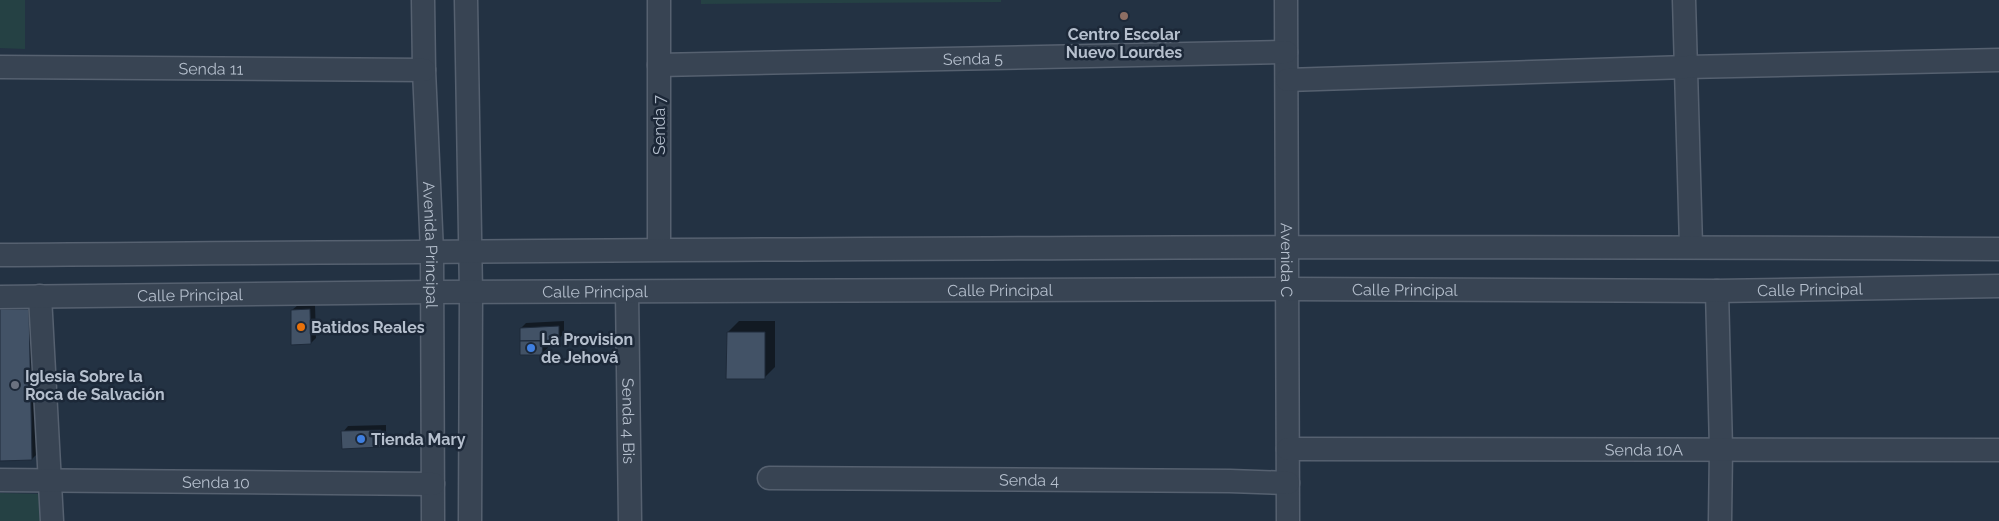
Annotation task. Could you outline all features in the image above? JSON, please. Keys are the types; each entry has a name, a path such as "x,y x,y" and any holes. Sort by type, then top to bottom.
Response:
{"street":[{"name":"Avenida Principal","path":"423,0 433,292 433,521"},
{"path":"466,0 471,293 470,521"},
{"name":"Senda 7","path":"659,0 659,249"},
{"name":"Avenida C","path":"1286,0 1288,521"},
{"path":"1684,0 1691,246"},
{"name":"Senda 5","path":"659,65 1286,52"},
{"path":"1287,80 1687,66 1999,60"},
{"name":"Senda 11","path":"0,67 424,70"},
{"path":"0,255 659,249 1287,247 1691,246 1999,249"},
{"name":"Calle Principal","path":"0,297 433,292 1287,289 1717,291 1999,286"},
{"path":"1717,291 1721,449 1720,521"},
{"name":"Senda 4 Bis","path":"627,292 630,521"},
{"path":"40,296 52,521"},
{"name":"Senda 10A","path":"1288,449 1999,450"},
{"name":"Senda 4","path":"769,478 1288,483"},
{"name":"Senda 10","path":"0,480 433,484"}],"green space":[{"path":"0,0 25,0 25,49 0,48"},
{"path":"701,0 1001,0 1001,2 701,4"},
{"path":"0,493 41,494 41,521 0,521"}],"building":[{"name":"Iglesia Sobre la Roca de Salvación","path":"0,309 29,309 32,460 0,461"},
{"name":"Batidos Reales","path":"310,309 311,344 291,345 291,310"},
{"path":"559,326 559,340 520,341 520,328"},
{"path":"727,332 765,332 765,379 726,379"},
{"name":"La Provision de Jehová","path":"520,341 543,341 542,355 520,355"},
{"name":"Tienda Mary","path":"381,430 381,447 342,449 341,431"}],"place":[{"name":"Centro Escolar Nuevo Lourdes","path":"1124,16"},
{"name":"Batidos Reales","path":"301,327"},
{"name":"La Provision de Jehová","path":"531,348"},
{"name":"Iglesia Sobre la Roca de Salvación","path":"15,385"},
{"name":"Tienda Mary","path":"361,439"}]}
